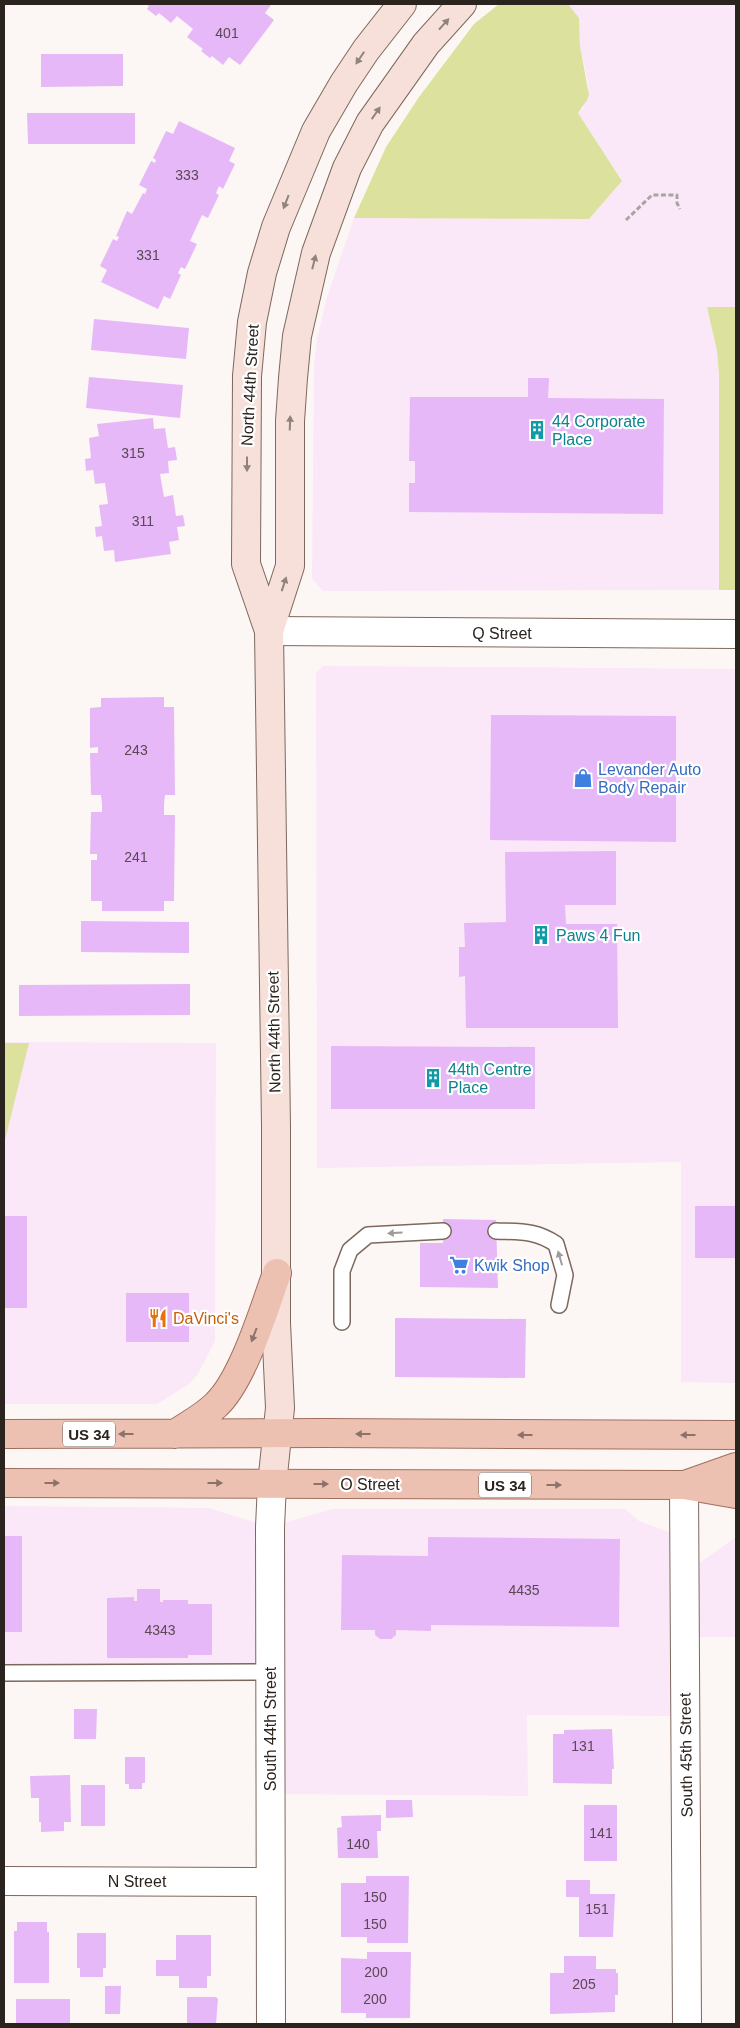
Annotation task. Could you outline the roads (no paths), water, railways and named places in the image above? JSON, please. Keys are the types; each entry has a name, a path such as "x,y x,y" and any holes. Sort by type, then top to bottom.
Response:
{"main road":[{"name":"North 44th Street","path":"268,631 290,566 290,421 293,378 297,336 316,253 347,168 370,123 426,44 462,4"},
{"name":"North 44th Street","path":"277,1433 280,1408 276,1322 277,1273 268,631 246,564 247,376 254,314 262,273 276,227 316,131 344,82 396,12"},
{"path":"175,1434 217,1405 233,1383 244,1362 277,1273"},
{"name":"South 44th Street","path":"272,1484 277,1433"},
{"name":"US 34","path":"4,1434 736,1435"},
{"path":"684,1486 736,1466"},
{"name":"O Street","path":"4,1483 684,1486 736,1494"}],"street":[{"name":"Q Street","path":"268,631 736,634"},
{"name":"South 44th Street","path":"271,2024 270,1527 272,1484"},
{"name":"South 45th Street","path":"684,1486 687,2024"},
{"name":"N Street","path":"4,1881 270,1882"}],"lane":[{"path":"342,1322 342,1271 350,1250 368,1235 444,1231"},
{"path":"496,1232 530,1232 544,1236 556,1244 564,1275 559,1305"},
{"path":"4,1674 270,1672"}],"place":[{"name":"44 Corporate Place","path":"537,430"},
{"name":"Levander Auto Body Repair","path":"583,778"},
{"name":"Paws 4 Fun","path":"541,935"},
{"name":"44th Centre Place","path":"433,1078"},
{"name":"Kwik Shop","path":"459,1265"},
{"name":"DaVinci's","path":"158,1318"}]}
